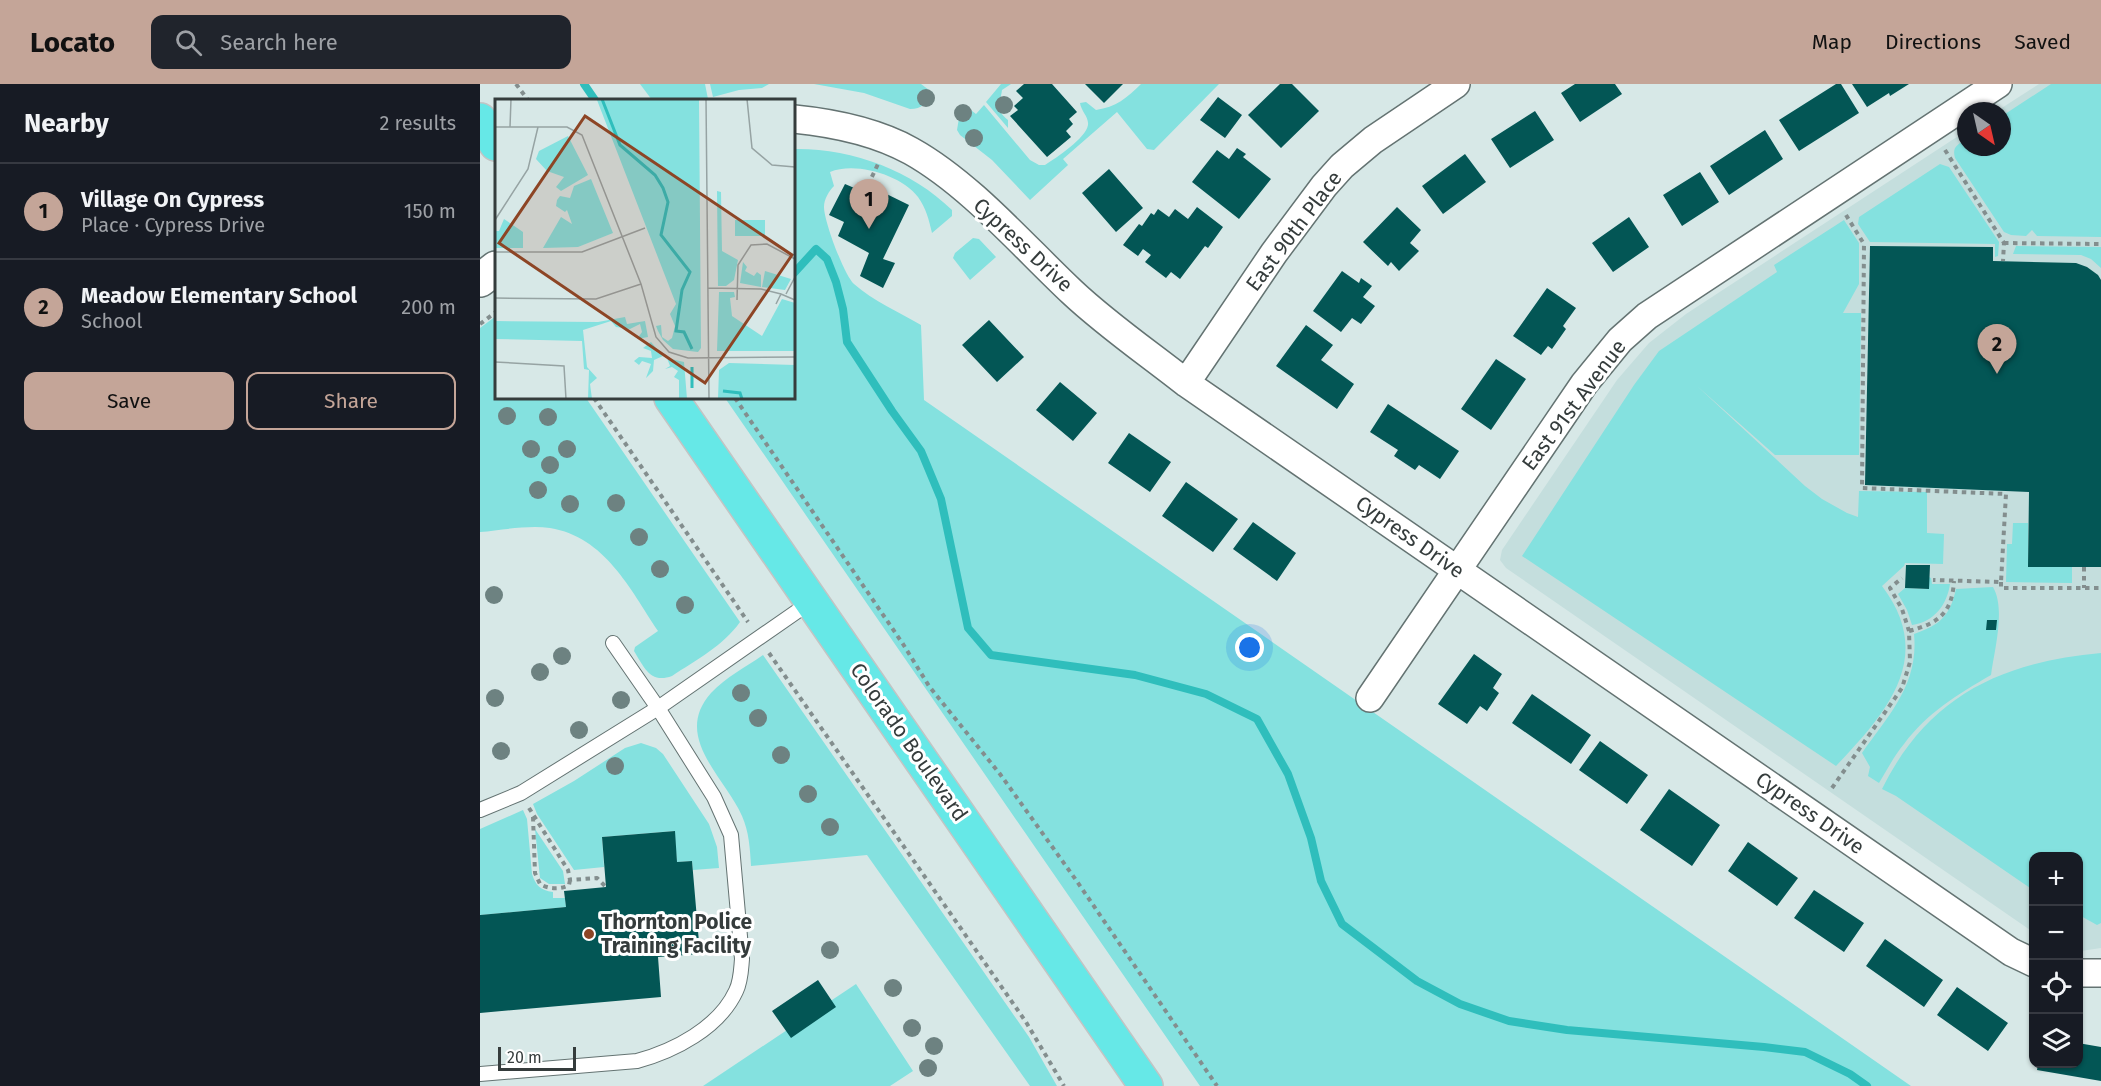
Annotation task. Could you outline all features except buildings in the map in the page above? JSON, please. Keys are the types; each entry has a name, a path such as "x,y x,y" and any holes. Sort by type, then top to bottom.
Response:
{"main road":[{"path":"480,120 495,142"},
{"name":"Colorado Boulevard","path":"672,399 1146,1086"}],"street":[{"name":"East 90th Place","path":"1186,383 1274,253 1324,186 1342,166 1373,140 1456,84"},
{"name":"East 91st Avenue","path":"1370,698 1584,384 1620,340 1647,316 1699,280 1998,84"},
{"name":"Cypress Drive","path":"795,119 831,123 871,133 913,152 943,173 981,205 1098,314 1186,383 2011,952 2029,961"},
{"path":"480,280 495,269"},
{"path":"2083,973 2101,973"}],"lane":[{"path":"480,810 521,793 658,708 812,601"},
{"path":"480,1074 637,1061 656,1056 686,1041 709,1024 736,991 742,959 731,835 714,797 658,708 613,643"}],"path":[{"path":"516,84 527,99"},
{"path":"1944,150 2004,243 2003,261"},
{"path":"868,185 879,162"},
{"path":"1845,214 1864,244 1862,488 2006,494 2001,588 2101,588"},
{"path":"2004,243 2101,244"},
{"path":"480,324 495,313"},
{"path":"595,399 739,608"},
{"path":"736,399 903,644 929,686 1000,774 1217,1086"},
{"path":"2084,567 2084,588"},
{"path":"1832,788 1902,688 1910,662 1909,631 1902,609 1890,588 1902,578"},
{"path":"1933,580 2001,582"},
{"path":"1909,631 1931,625 1944,612 1953,598 1953,581"},
{"path":"771,655 1026,1022 1064,1086"},
{"path":"528,808 568,870 570,880 564,887 549,888 540,884 535,873 533,816"},
{"path":"570,880 597,878 606,887"}],"shaded area":[{"path":"640,84 705,84 708,99 651,99"},
{"path":"710,84 769,84 762,88 739,90 713,97"},
{"path":"814,84 921,84 933,93 924,105 910,109 864,93"},
{"path":"1001,84 1011,84 1002,90 999,106 1008,120 1008,128 986,102"},
{"path":"1141,84 1219,84 1154,150 1147,149 1117,112 1063,159 1068,165 1030,200 992,160 960,135 957,130 959,118 967,107 976,114 984,105 1030,160 1039,165 1045,165 1070,147 1086,130 1088,122 1080,103 1086,102 1096,110 1110,107 1126,98"},
{"path":"2039,84 2101,84 2101,948 2083,951 2083,852 2029,852 2029,929 1506,568 1500,560 1502,550 1617,380 1649,343 1686,314 1957,137 1957,156 2011,156 2011,102"},
{"path":"2051,84 2101,84 2101,237 2037,236 2032,230 2026,236 2004,232 1955,158 1954,151 1957,146 1957,156 2011,156 2011,110"},
{"path":"795,149 837,152 879,164 918,183 952,210 952,216 932,233 921,201 911,189 901,182 865,169 840,169 830,172 834,186 825,201 825,214 835,247 850,279 869,296 921,325 924,400 1911,1086 1200,1086 726,399 795,399"},
{"path":"1940,164 1949,167 1999,242 1998,256 1995,257 1995,244 1870,242 1858,224 1859,217"},
{"path":"1844,220 1859,243 1859,284 1843,313 1861,313 1859,455 1775,455 1697,386 1822,499 1858,517 1859,491 1927,492 1927,533 1944,534 1943,564 1905,563 1882,586 1898,612 1905,636 1905,660 1898,682 1887,704 1855,746 1836,766 1522,556 1634,385 1659,351 1777,272 1774,265"},
{"path":"973,238 979,239 996,257 970,280 953,258 955,253"},
{"path":"2016,246 2101,247 2101,268 2091,259 2081,255 2013,254"},
{"path":"495,317 495,399 587,399 740,622 726,638 672,676 658,678 653,676 634,651 635,647 658,631 626,582 601,553 569,533 550,528 524,527 480,532 480,328"},
{"path":"2013,523 2028,523 2028,567 2072,567 2072,583 2006,582 2007,544 2012,544"},
{"path":"1929,577 1932,584 1950,584 1946,599 1933,616 1912,625 1898,594 1905,588 1928,589"},
{"path":"1993,587 1997,596 1999,618 1991,675 1955,697 1923,723 1900,749 1879,783 1868,776 1870,767 1862,753 1892,712 1907,684 1912,668 1914,634 1931,627 1947,613 1956,589"},
{"path":"2101,653 2101,923 2097,925 2083,917 2083,852 2029,852 2029,887 1896,796 1882,789 1901,757 1922,730 1945,707 2000,675 2031,665"},
{"path":"763,655 1029,1037 1057,1086 1030,1086 867,855 751,866 749,840 742,816 705,756 699,741 697,725 700,709 711,693"},
{"path":"641,743 656,748 663,754 709,824 717,847 719,868 693,870 692,861 677,862 674,831 602,837 604,867 574,870 537,814 533,804 625,748"},
{"path":"523,810 527,819 532,874 542,889 553,892 553,898 565,898 566,907 480,915 480,829"},
{"path":"535,829 563,871 565,884 549,884 540,878"},
{"path":"856,984 913,1071 890,1086 703,1086"}],"waterway":[{"path":"584,84 594,99"},
{"path":"795,272 816,249 827,259 843,309 847,342 921,451 941,499 968,628 991,655 1135,675 1206,694 1257,719 1288,774 1311,838 1321,881 1342,924 1417,981 1460,1004 1509,1021 1567,1030 1805,1052 1850,1074 1867,1086"}],"place":[{"name":"Village On Cypress","path":"869,229"},
{"name":"Meadow Elementary School","path":"1997,374"},
{"name":"Thornton Police Training Facility","path":"589,934"}]}
